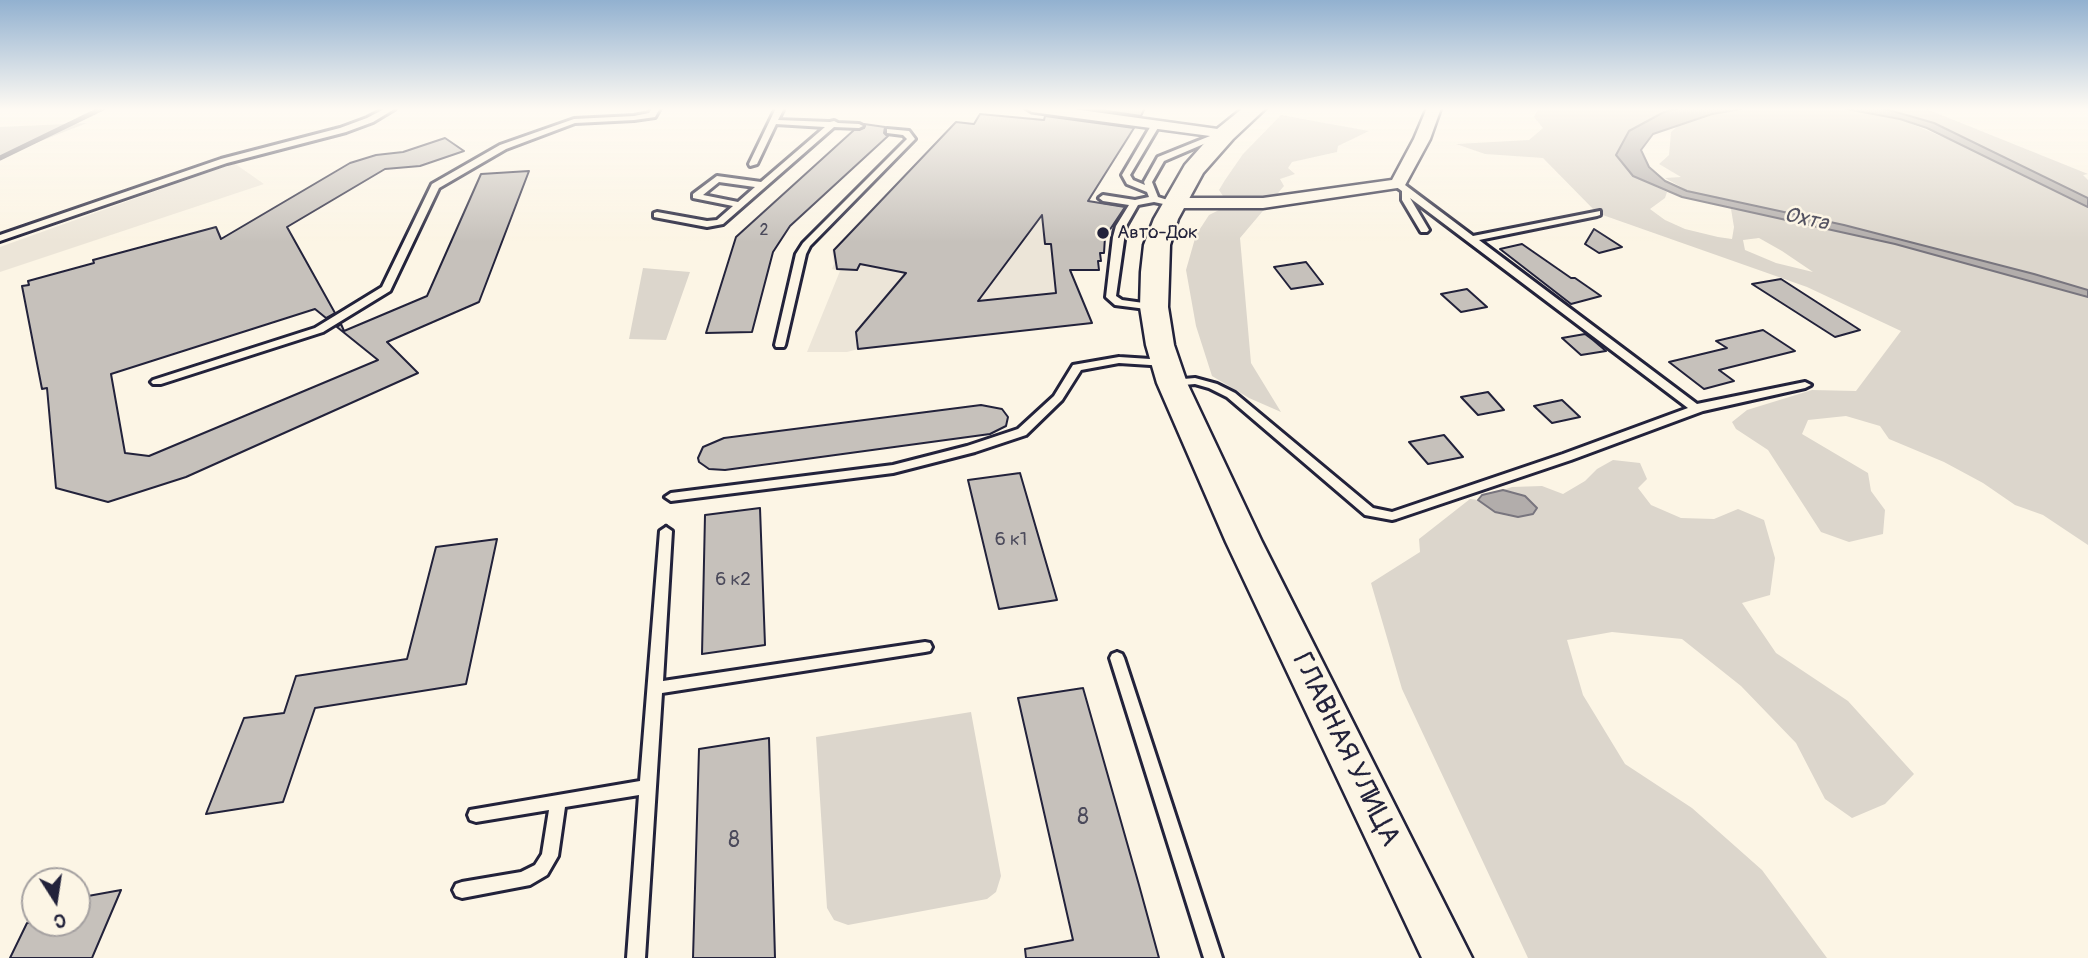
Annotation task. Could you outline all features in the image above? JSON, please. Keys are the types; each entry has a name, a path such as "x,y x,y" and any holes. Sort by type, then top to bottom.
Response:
{"main road":[{"name":"ГЛАВНАЯ УЛИЦА","path":"1208,153 1193,170 1159,197 1154,307 1169,373 1244,542 1447,958"}],"street":[{"path":"1159,197 1263,203 1402,188 1416,153"}],"lane":[{"path":"0,238 32,225 256,153"},
{"path":"157,382 319,330 386,289 435,186 493,153"},
{"path":"753,164 759,153"},
{"path":"657,215 714,224 800,153"},
{"path":"780,345 801,254 806,245 897,153"},
{"path":"1139,153 1126,175 1130,182 1159,197"},
{"path":"739,205 696,196 717,179 761,186"},
{"path":"1402,188 1424,230"},
{"path":"1402,188 1694,407 1700,408"},
{"path":"1103,198 1135,203 1159,197"},
{"path":"1135,203 1121,226 1118,237 1111,297 1119,303 1154,307"},
{"path":"1471,239 1597,213"},
{"path":"671,497 893,469 971,449 1022,432 1058,398 1077,367 1119,360 1213,386 1231,395 1368,512 1392,516 1567,457 1700,408 1805,385"},
{"path":"636,958 666,531"},
{"path":"655,688 925,647"},
{"path":"1117,658 1213,958"},
{"path":"476,815 648,787"},
{"path":"462,890 524,879 541,870 550,856 558,802"}],"shaded area":[{"path":"925,153 1120,153 1066,233 1072,282 1079,291 847,352 807,352 840,271 832,269 832,250"},
{"path":"1334,153 1292,162 1288,168 1295,174 1280,179 1284,186 1240,238 1251,363 1281,412 1249,398 1212,376 1196,326 1186,270 1196,235 1209,215 1229,205 1219,190 1243,154"},
{"path":"1481,153 1631,153 1633,176 1667,192 1665,198 1650,209 1665,220 1685,229 1732,239 1734,227 1731,209 1754,212 1732,200 1690,192 1665,178 1681,177 1659,164 1669,153 1980,153 2088,207 2088,545 2043,515 2015,505 1983,483 1944,462 1889,439 1880,426 1846,416 1808,420 1802,434 1868,473 1871,491 1885,510 1883,534 1849,542 1821,532 1768,450 1736,429 1732,422 1747,410 1812,390 1856,391 1901,331 1807,287 1597,213 1543,158","holes":["1759,238 1813,272 1776,263 1745,250 1743,240"]},
{"path":"1995,153 2035,153 2088,174 2083,175 2088,180 2088,198"},
{"path":"234,163 264,184 0,272 0,247"},
{"path":"643,268 690,272 666,340 629,339"},
{"path":"1613,460 1640,463 1647,479 1638,488 1651,505 1681,518 1714,519 1738,509 1764,520 1775,558 1770,595 1742,603 1776,653 1848,701 1914,774 1885,804 1852,818 1825,799 1796,743 1741,686 1682,639 1612,632 1567,640 1583,695 1625,764 1692,808 1762,870 1827,958 1528,958 1402,689 1371,583 1420,552 1419,539 1470,499 1478,500 1495,512 1518,517 1533,514 1525,496 1503,490 1542,486 1563,494"},
{"path":"971,712 1001,876 996,892 987,899 848,925 834,920 827,908 816,737"}],"water":[{"name":"Охта","path":"1617,153 1642,153 1649,167 1665,181 1687,191 1844,225 2034,274 2088,290 2088,297 1895,244 1682,197 1633,176 1616,155"},
{"path":"1977,153 1995,153 2088,198 2088,207"},
{"path":"1503,490 1525,496 1537,508 1533,514 1518,517 1495,512 1478,500 1482,495"}],"building":[{"path":"459,153 420,166 385,169 287,227 335,313 326,318 315,309 111,374 125,453 149,456 378,360 337,327 341,324 344,331 427,296 481,174 529,171 479,302 387,342 418,373 186,477 108,502 56,488 47,388 42,389 22,286 29,285 28,281 94,263 93,260 216,227 221,239 350,163 376,155"},
{"path":"829,153 870,153 790,226 773,252 752,332 706,333 736,237"},
{"path":"927,153 1118,153 1088,201 1125,207 1105,237 1104,253 1100,253 1101,261 1098,261 1099,270 1070,270 1092,323 858,349 856,332 906,273 860,264 857,270 837,269 834,250","holes":["1042,215 1045,244 1051,244 1056,293 978,301"]},
{"path":"1594,229 1622,247 1599,253 1585,244"},
{"path":"1522,244 1601,296 1571,304 1500,249"},
{"path":"1306,262 1323,284 1291,289 1274,267"},
{"path":"1781,279 1860,330 1835,337 1752,284"},
{"path":"1467,289 1487,307 1461,312 1441,294"},
{"path":"1763,330 1795,351 1719,370 1734,381 1704,389 1669,362 1727,348 1716,341"},
{"path":"1585,334 1606,351 1581,355 1562,338"},
{"path":"1488,392 1504,410 1478,415 1461,397"},
{"path":"1562,400 1580,417 1552,423 1534,406"},
{"path":"981,405 1002,409 1008,417 1006,426 990,434 725,470 709,469 699,462 698,458 703,447 724,438"},
{"path":"1444,435 1463,457 1428,464 1409,442"},
{"path":"1020,473 1057,600 999,609 968,480"},
{"path":"760,508 765,645 702,654 705,515"},
{"path":"497,539 466,684 315,708 283,802 206,814 244,718 284,713 296,676 407,659 436,547"},
{"path":"1083,688 1159,958 1026,958 1025,949 1073,940 1018,698"},
{"path":"769,738 775,958 693,958 699,749"},
{"path":"121,890 92,958 10,958 21,935 91,937 91,895"}],"waterway":[{"path":"0,158 11,153"}],"place":[{"name":"Авто-Док","path":"1103,233"}]}
